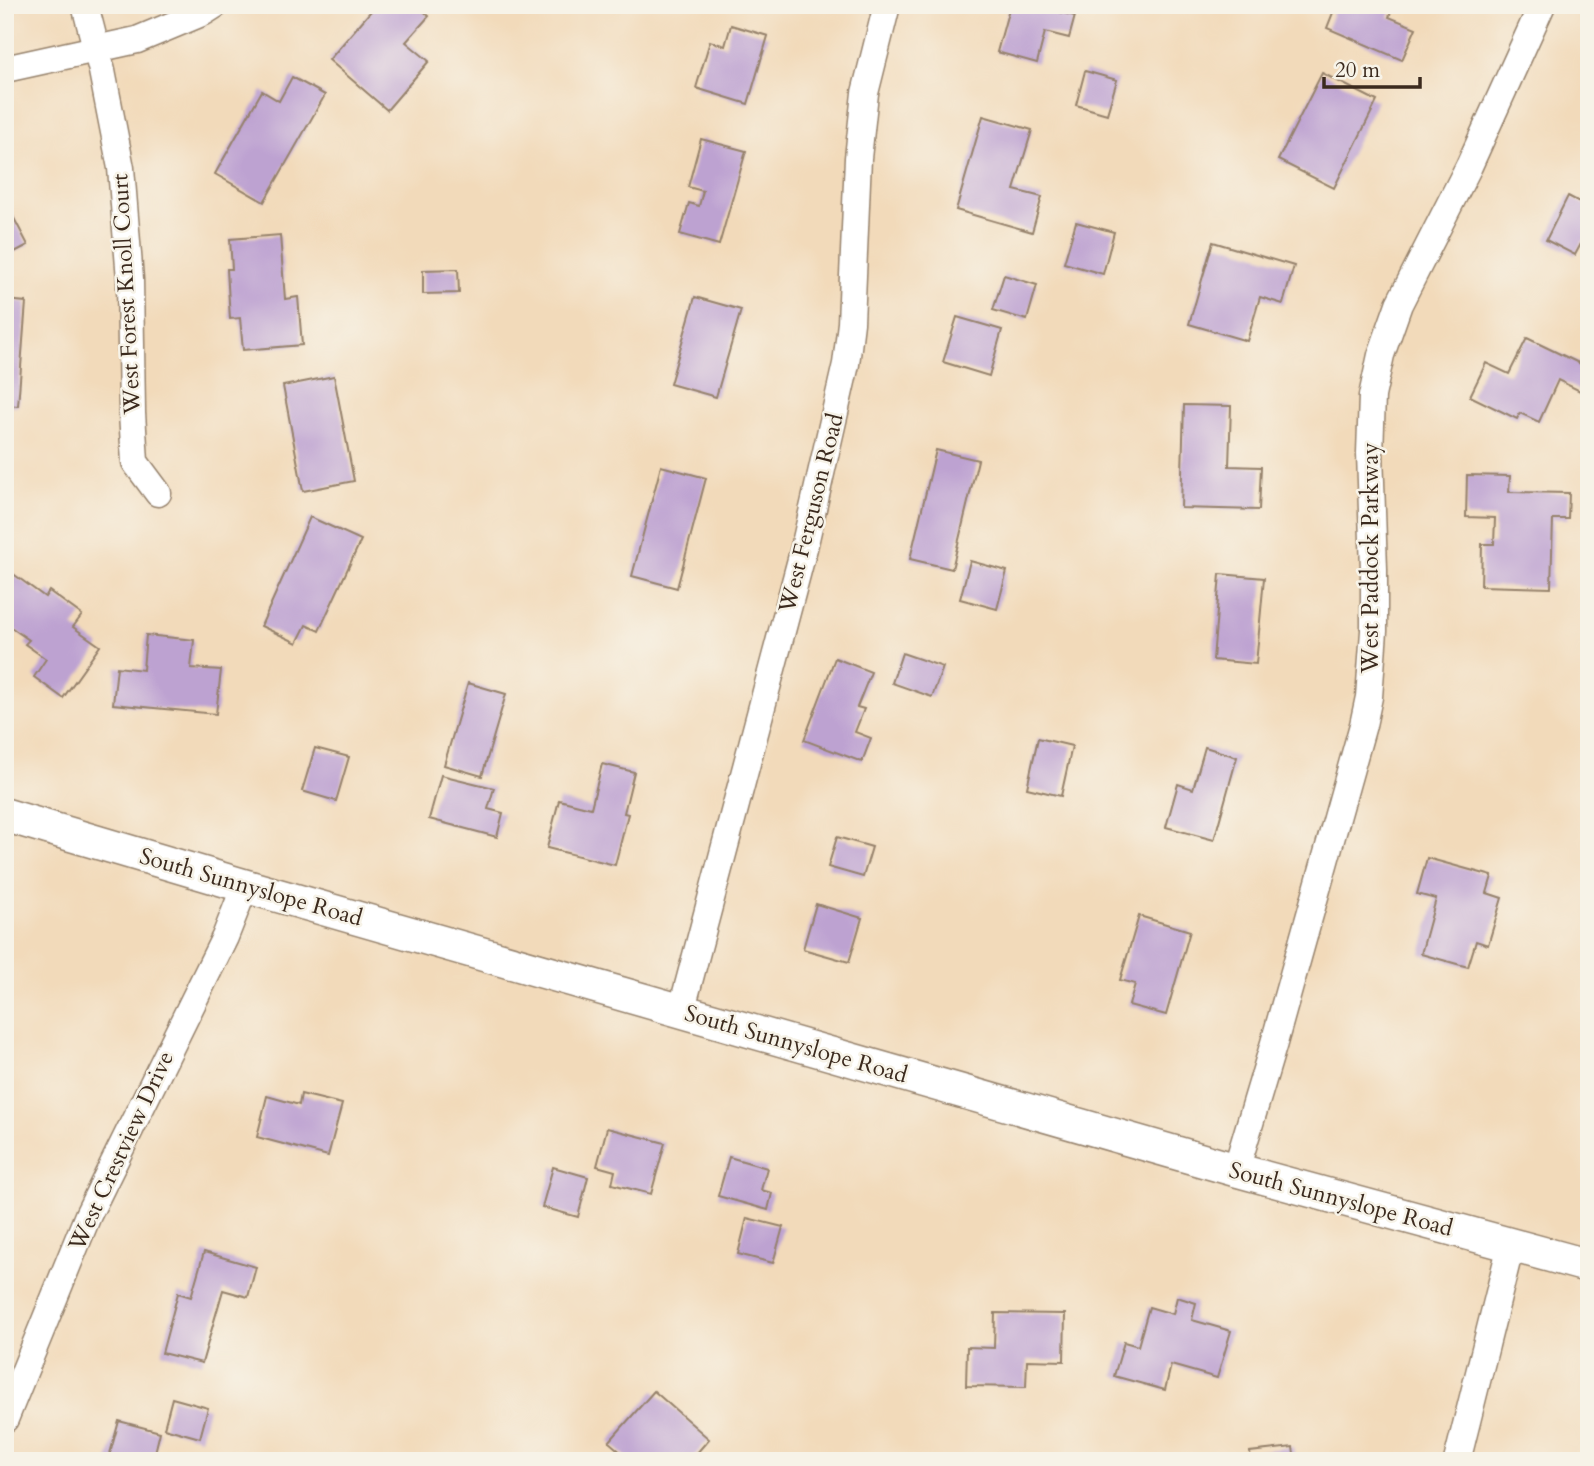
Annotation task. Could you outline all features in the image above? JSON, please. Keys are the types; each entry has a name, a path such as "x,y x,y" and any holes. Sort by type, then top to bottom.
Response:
{"street":[{"name":"West Forest Knoll Court","path":"85,5 102,71 121,168 130,279 135,462 158,493"},
{"path":"5,69 137,40 215,5"},
{"name":"West Ferguson Road","path":"681,1012 804,548 846,364 852,323 862,119 865,93 887,5"},
{"name":"West Paddock Parkway","path":"1236,1170 1278,1030 1369,697 1374,631 1370,453 1372,397 1381,355 1399,304 1469,166 1542,5"},
{"name":"South Sunnyslope Road","path":"5,815 681,1012 1236,1170 1589,1266"},
{"name":"West Crestview Drive","path":"5,1419 88,1215 225,937 245,886"},
{"path":"1457,1461 1511,1245"}],"building":[{"path":"376,5 417,5 429,16 406,42 429,61 387,110 329,60"},
{"path":"1010,5 1032,5 1075,16 1069,38 1045,32 1037,63 997,52"},
{"path":"1336,5 1394,5 1389,17 1416,28 1402,60 1327,28"},
{"path":"731,25 768,36 748,104 696,88 710,41 725,46"},
{"path":"1085,71 1117,80 1107,114 1076,105"},
{"path":"1322,73 1377,101 1334,188 1278,160"},
{"path":"292,77 325,95 264,202 215,174 262,91 279,101"},
{"path":"983,116 1032,130 1014,190 1042,197 1032,232 956,210"},
{"path":"701,139 746,151 719,245 680,234 689,203 699,206 703,191 688,187"},
{"path":"1568,196 1585,205 1589,198 1589,243 1583,240 1575,255 1546,240"},
{"path":"5,201 28,245 5,257"},
{"path":"1076,222 1114,232 1103,274 1064,263"},
{"path":"280,235 285,299 298,297 302,345 243,350 240,318 230,319 227,269 232,269 230,239"},
{"path":"1213,242 1294,266 1283,304 1260,297 1247,341 1189,324"},
{"path":"458,269 459,293 423,294 423,270"},
{"path":"1004,275 1037,285 1027,320 993,310"},
{"path":"695,297 741,310 716,397 670,384"},
{"path":"5,300 26,302 18,406 5,405"},
{"path":"957,317 1002,330 989,376 943,362"},
{"path":"1527,338 1589,368 1589,374 1580,391 1558,380 1539,422 1520,413 1517,419 1470,396 1486,363 1509,374"},
{"path":"334,376 354,481 303,491 283,386"},
{"path":"1184,405 1231,406 1229,466 1261,467 1259,510 1181,508"},
{"path":"936,450 978,460 952,569 910,559"},
{"path":"661,466 706,478 677,588 632,576"},
{"path":"1467,475 1510,476 1509,492 1569,493 1568,519 1553,519 1551,588 1481,586 1482,544 1494,544 1495,518 1466,517"},
{"path":"310,517 361,540 319,631 306,625 297,643 261,626"},
{"path":"970,561 1007,571 997,609 960,599"},
{"path":"12,573 45,597 49,591 82,615 73,627 100,646 63,698 34,677 46,659 25,644 29,640 5,623 5,582"},
{"path":"1220,574 1264,578 1256,664 1213,660"},
{"path":"146,635 194,640 191,668 221,670 216,714 113,704 117,667 143,670"},
{"path":"902,653 943,667 932,697 892,683"},
{"path":"835,658 871,672 857,707 864,709 855,732 871,738 862,762 804,740"},
{"path":"468,683 506,694 482,776 444,765"},
{"path":"1038,738 1072,746 1061,796 1027,788"},
{"path":"1205,747 1237,757 1214,840 1166,827 1178,784 1193,789"},
{"path":"315,748 349,757 336,801 302,791"},
{"path":"602,764 634,772 624,813 628,814 615,865 547,848 559,800 591,808"},
{"path":"441,775 494,788 488,809 503,813 497,837 429,819"},
{"path":"837,837 872,847 863,877 828,867"},
{"path":"1427,858 1492,876 1487,893 1502,898 1488,945 1476,941 1468,967 1421,954 1436,899 1417,894"},
{"path":"816,904 862,918 849,962 803,949"},
{"path":"1139,916 1190,931 1166,1015 1129,1005 1135,984 1120,980"},
{"path":"301,1094 342,1104 328,1156 257,1137 267,1096 299,1105"},
{"path":"607,1128 665,1143 651,1194 612,1184 615,1171 597,1166"},
{"path":"729,1157 767,1168 761,1190 772,1193 768,1210 718,1196"},
{"path":"553,1167 588,1177 578,1217 542,1207"},
{"path":"747,1218 783,1227 773,1263 738,1254"},
{"path":"204,1252 256,1267 248,1297 223,1290 202,1363 162,1353 178,1293 191,1297"},
{"path":"1177,1297 1196,1303 1192,1320 1231,1331 1217,1378 1171,1365 1165,1390 1114,1376 1124,1342 1138,1346 1149,1307 1173,1314"},
{"path":"995,1313 1065,1314 1064,1361 1027,1360 1026,1387 966,1386 967,1347 994,1348"},
{"path":"654,1391 709,1439 690,1461 631,1461 609,1442"},
{"path":"172,1398 208,1408 200,1438 164,1428"},
{"path":"119,1421 160,1432 153,1461 108,1461"},
{"path":"1293,1447 1295,1461 1251,1461 1250,1452"}]}
